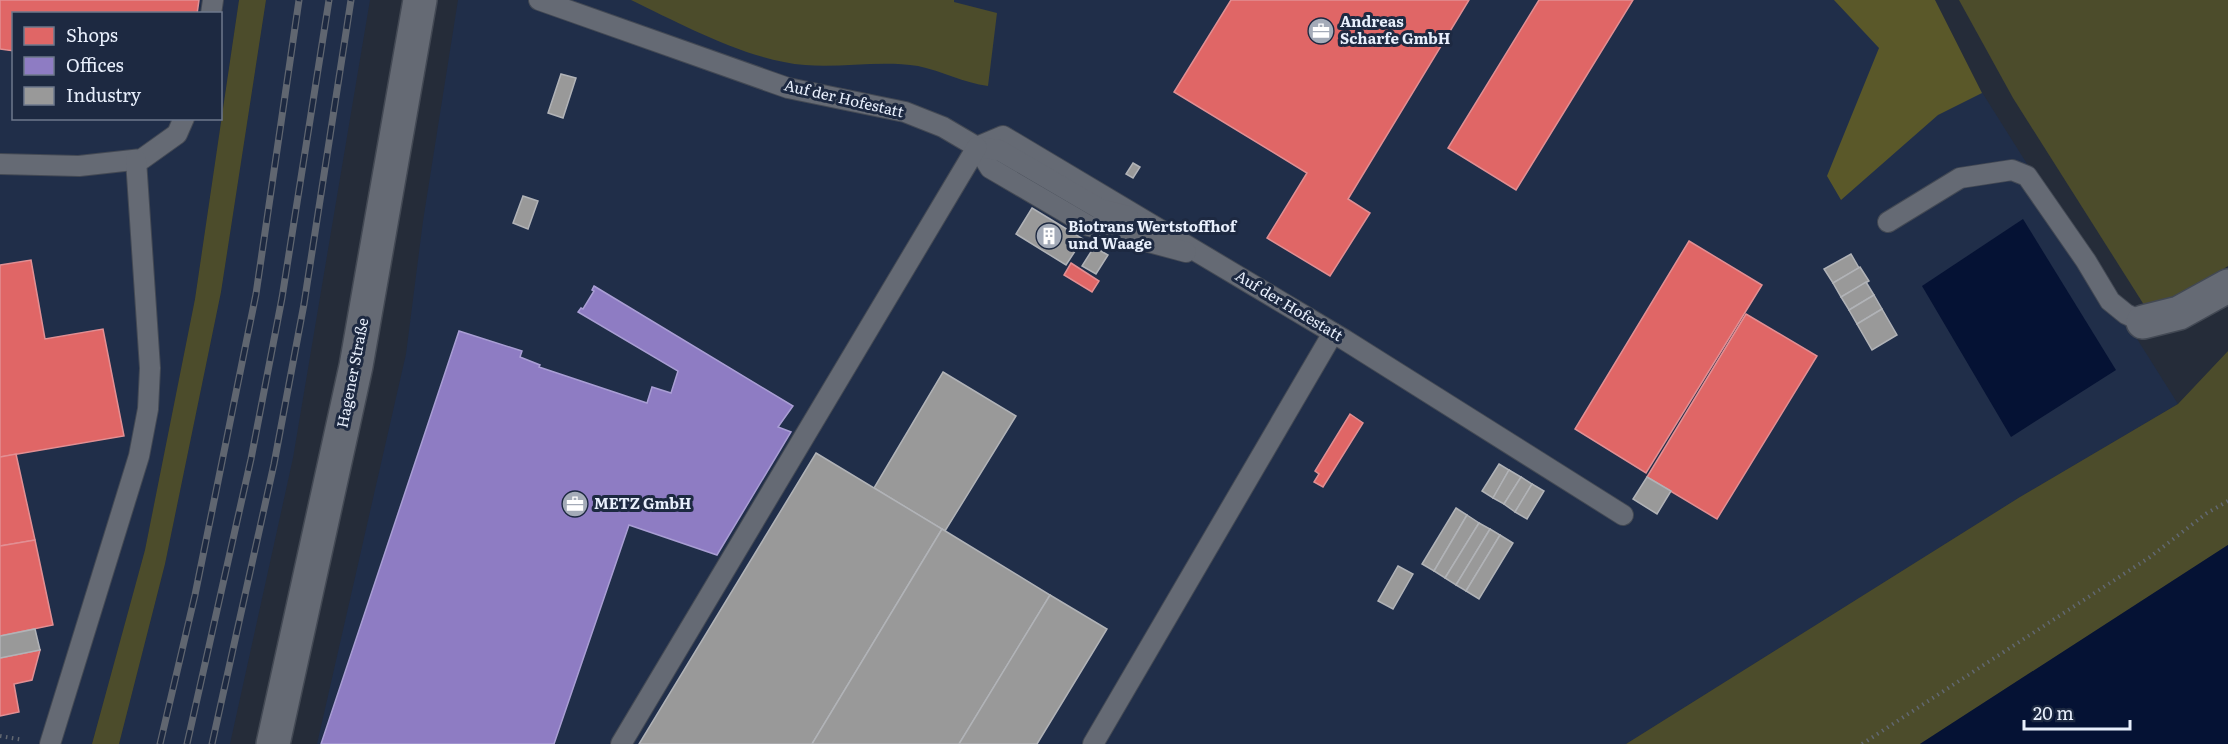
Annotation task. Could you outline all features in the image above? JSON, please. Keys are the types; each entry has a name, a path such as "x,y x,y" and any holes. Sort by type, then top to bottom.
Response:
{"main road":[{"name":"Hagener Straße","path":"273,744 356,366 420,0"},
{"path":"2143,322 2179,313 2228,286"}],"lane":[{"name":"Auf der Hofestatt","path":"539,0 577,6 788,88 905,112 943,127 977,147 1003,136 1333,333 1623,515"},
{"path":"0,164 79,166 142,159 177,134 183,120"},
{"path":"977,147 999,150 1100,209 1144,219"},
{"path":"977,147 990,168 1089,226 1210,258"},
{"path":"621,744 977,147"},
{"path":"50,744 139,456 148,409 150,368 136,160"},
{"path":"1888,222 1960,178 2012,170 2027,176 2110,300 2126,314 2143,322"},
{"path":"1093,744 1333,333"}],"path":[{"path":"1862,744 2150,557 2207,513 2228,501"}],"shaded area":[{"path":"0,0 239,0 222,116 222,12 12,12 12,120 221,120 195,299 145,550 92,744 0,744"},
{"path":"239,0 266,0 221,292 165,564 119,744 92,744 145,550 195,299"},
{"path":"266,0 370,0 293,458 230,744 119,744 165,564 221,292"},
{"path":"458,0 1924,0 2178,404 2020,497 1626,744 317,744 406,354 423,221"},
{"path":"631,0 954,0 954,2 997,13 988,86 927,68 904,64 819,66 761,57 693,30"},
{"path":"1834,0 1935,0 1982,93 1938,115 1841,200 1827,176 1879,48"},
{"path":"1959,0 2228,0 2228,266 2174,301 2146,308 2013,98"},
{"path":"2023,219 2116,370 2011,437 1922,286"},
{"path":"2228,351 2228,545 1920,744 1626,744 2020,497 2178,404"},
{"path":"2228,545 2228,744 1920,744"}],"building: Shops":[{"path":"0,0 199,0 197,12 12,12 12,51 0,49"},
{"path":"1231,0 1469,0 1348,199 1370,213 1330,276 1267,238 1307,173 1174,92"},
{"path":"1539,0 1633,0 1516,190 1448,148"},
{"path":"1689,241 1762,285 1646,473 1575,429"},
{"path":"31,260 45,339 103,329 124,436 0,457 0,265"},
{"path":"1071,263 1099,281 1092,292 1064,275"},
{"path":"1746,314 1817,356 1717,519 1647,477"},
{"path":"1350,414 1363,423 1323,487 1314,482 1319,474 1315,471"},
{"path":"16,454 35,540 0,546 0,457"},
{"path":"35,540 53,625 0,636 0,546"},
{"path":"40,650 32,680 14,684 19,712 0,716 0,658"}],"building: Offices":[{"name":"METZ GmbH","path":"594,286 793,406 778,427 791,432 717,555 629,525 554,744 321,744 459,331 522,351 520,357 540,365 539,367 647,403 652,387 671,393 678,371 578,312 581,308 583,309 594,291 592,290"}],"building: Industry":[{"path":"561,74 576,78 563,118 548,113"},
{"path":"1133,163 1140,167 1133,178 1126,174"},
{"path":"523,196 538,201 528,229 513,223"},
{"name":"Biotrans Wertstoffhof und Waage","path":"1032,208 1083,239 1066,265 1016,234"},
{"path":"1094,247 1108,255 1096,274 1082,266"},
{"path":"1851,254 1859,268 1833,283 1824,269"},
{"path":"1860,267 1869,281 1841,297 1833,283"},
{"path":"1866,282 1874,295 1849,310 1841,297"},
{"path":"1874,295 1882,309 1857,324 1849,310"},
{"path":"1882,309 1897,335 1872,350 1857,324"},
{"path":"943,372 1016,416 945,531 874,488"},
{"path":"816,453 942,529 812,744 639,744"},
{"path":"1499,464 1509,470 1493,498 1482,491"},
{"path":"1509,470 1521,477 1504,504 1493,498"},
{"path":"1521,477 1532,484 1515,512 1504,504"},
{"path":"1647,477 1671,491 1657,514 1633,499"},
{"path":"1532,484 1544,491 1527,519 1515,512"},
{"path":"1456,508 1467,515 1434,571 1422,564"},
{"path":"1467,515 1479,523 1445,578 1434,571"},
{"path":"1479,523 1490,529 1456,585 1445,578"},
{"path":"942,529 1050,595 959,744 812,744"},
{"path":"1490,529 1500,535 1466,591 1456,585"},
{"path":"1500,535 1513,543 1479,599 1466,591"},
{"path":"1398,566 1413,574 1393,609 1378,601"},
{"path":"1050,595 1107,629 1037,744 959,744"},
{"path":"35,629 40,650 0,658 0,636"}],"railway":[{"path":"160,744 195,595 256,294 299,0"},
{"path":"187,744 251,459 282,298 329,0"},
{"path":"212,744 274,464 304,304 351,0"}],"place":[{"name":"Andreas Scharfe GmbH","path":"1321,31"},
{"name":"Biotrans Wertstoffhof und Waage","path":"1049,236"},
{"name":"METZ GmbH","path":"575,504"}]}
